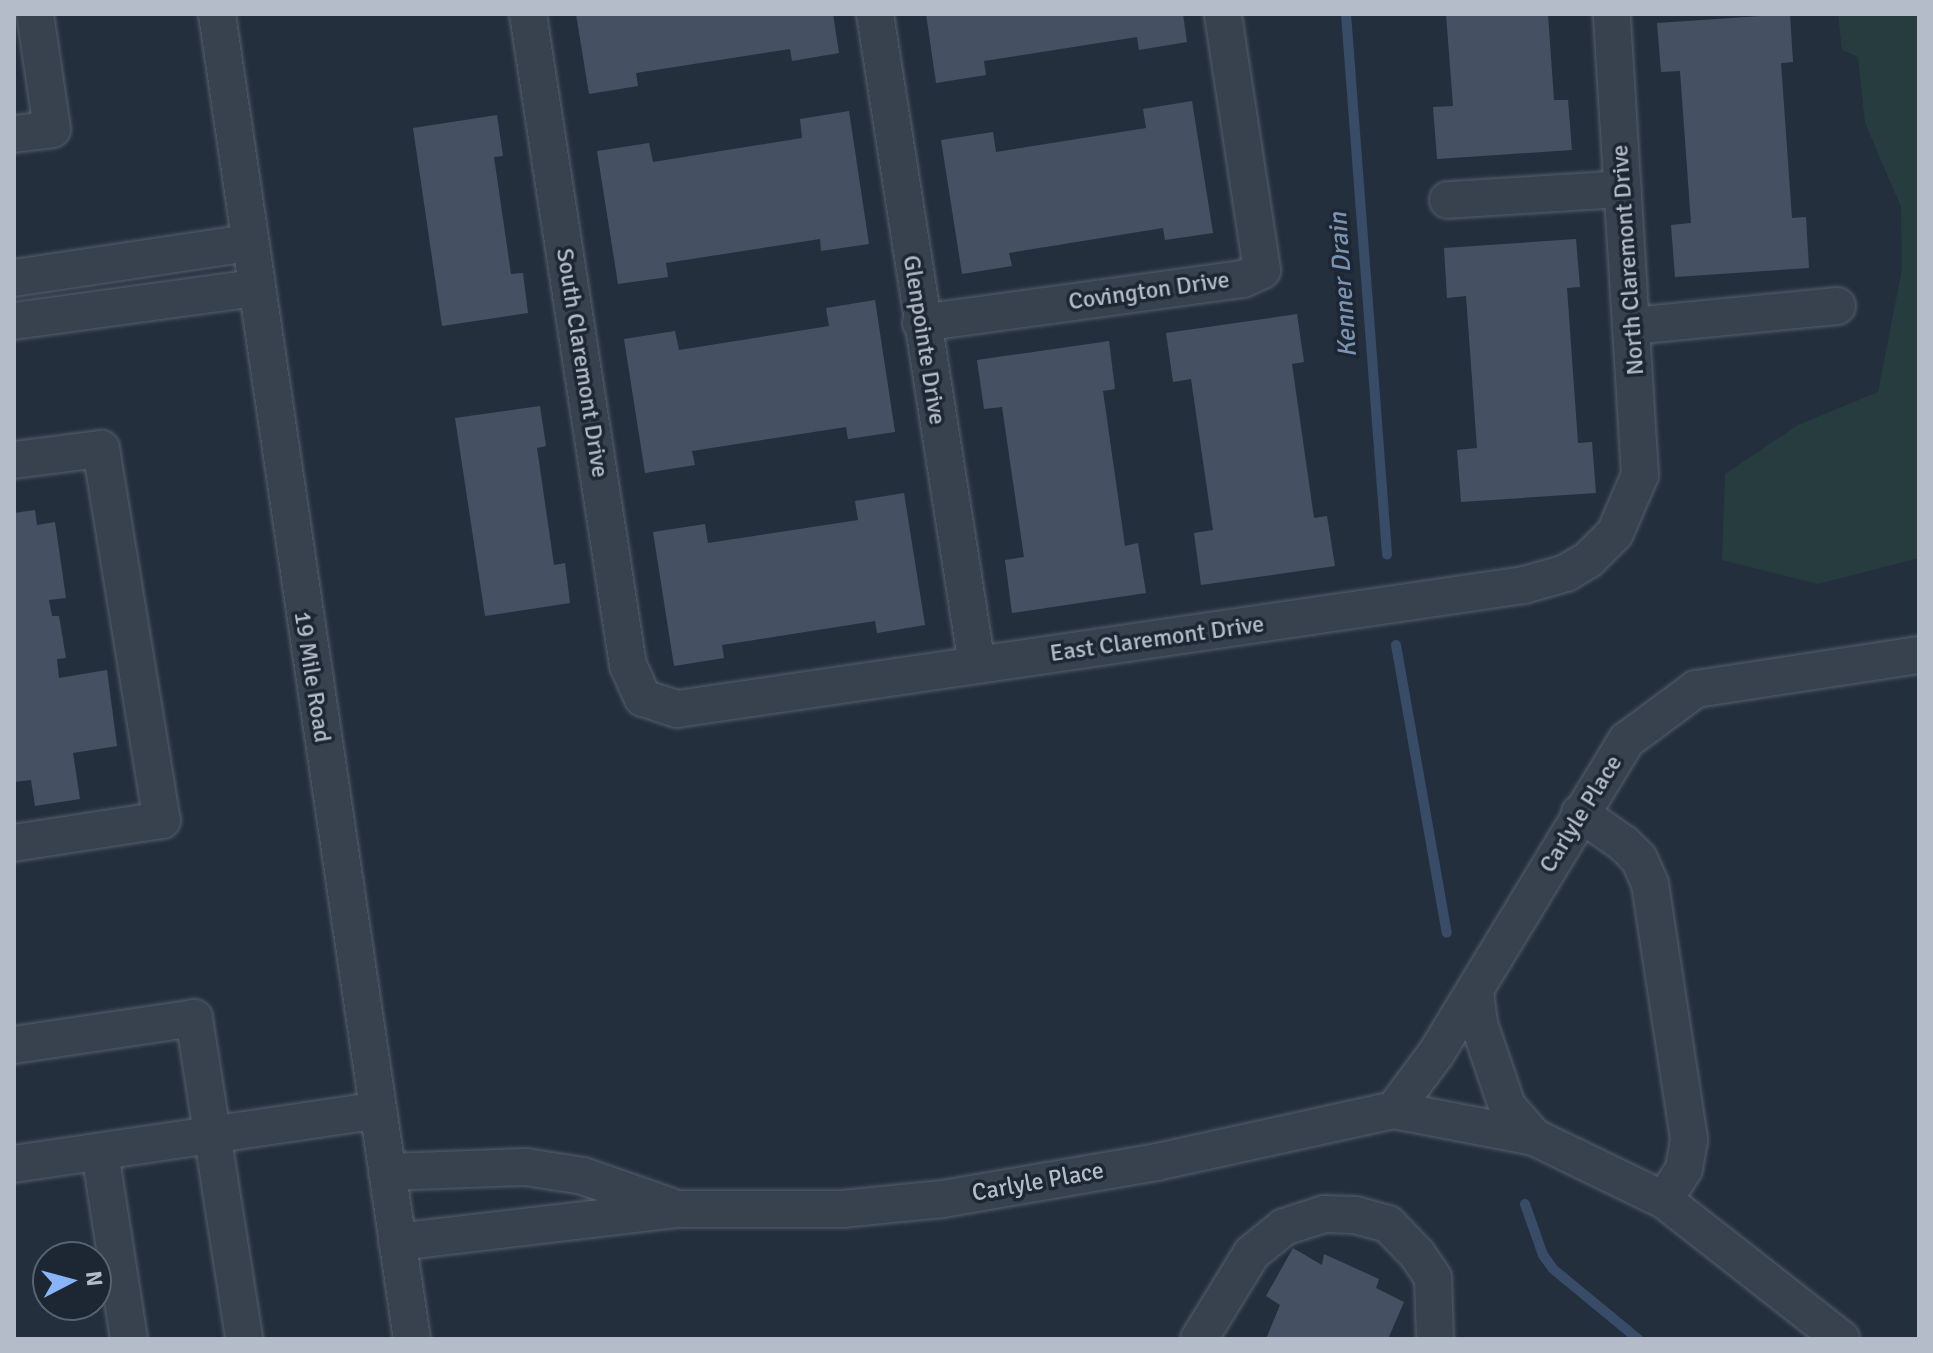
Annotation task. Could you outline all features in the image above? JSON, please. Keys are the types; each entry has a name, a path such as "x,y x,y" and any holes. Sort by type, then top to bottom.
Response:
{"street":[{"path":"14,134 52,129 35,14"},
{"name":"19 Mile Road","path":"217,14 247,243 412,1339"},
{"name":"South Claremont Drive","path":"528,14 628,665 636,691 652,704"},
{"name":"Glenpointe Drive","path":"875,14 977,665"},
{"name":"Covington Drive","path":"921,323 1243,279 1262,270 1223,14"},
{"name":"North Claremont Drive","path":"1612,14 1641,443 1640,475 1631,505"},
{"path":"1448,200 1623,189"},
{"path":"14,278 247,243"},
{"path":"14,321 254,288"},
{"path":"1633,326 1837,306"},
{"path":"14,460 101,449 162,820 14,843"},
{"name":"East Claremont Drive","path":"652,704 677,709 1524,585 1566,573 1588,560 1615,533 1631,505"},
{"name":"Carlyle Place","path":"1394,1110 1475,991 1627,740 1696,689 1919,655"},
{"path":"1580,813 1632,851 1650,884 1689,1140 1684,1169 1664,1200"},
{"name":"Carlyle Place","path":"1475,991 1479,1024 1507,1106 1534,1137"},
{"path":"14,1045 194,1018 244,1339"},
{"path":"14,1164 378,1110"},
{"name":"Carlyle Place","path":"397,1242 678,1209 842,1209 943,1199 1157,1162 1394,1110 1534,1137 1664,1200 1826,1334"},
{"path":"100,1152 129,1339"},
{"name":"Carlyle Place","path":"387,1172 526,1167 583,1176 678,1209"},
{"path":"1199,1339 1252,1253 1284,1227 1324,1214 1355,1215 1388,1224 1417,1254 1433,1278 1435,1339"}],"green space":[{"path":"1838,14 1919,14 1919,558 1818,584 1722,560 1725,474 1798,425 1878,392 1902,269 1901,207 1865,123 1858,57 1842,50"}],"building":[{"path":"576,14 833,14 839,53 792,61 790,49 636,73 638,86 589,94"},
{"path":"926,14 1183,14 1187,42 1139,50 1137,37 984,61 986,75 936,83"},
{"path":"1446,14 1548,14 1554,100 1568,100 1572,150 1437,159 1433,107 1453,106"},
{"path":"1790,14 1793,62 1781,63 1792,218 1806,217 1809,268 1675,277 1671,225 1691,223 1680,71 1661,72 1657,23"},
{"path":"1192,101 1213,233 1165,240 1163,228 1009,253 1012,266 962,274 941,140 993,132 996,152 1146,128 1143,109"},
{"path":"849,111 869,244 821,251 820,239 666,263 668,277 618,284 597,151 649,143 653,162 802,138 800,119"},
{"path":"497,115 503,156 494,157 511,274 523,273 528,313 442,326 413,128"},
{"path":"1576,239 1580,287 1567,288 1578,443 1592,442 1596,493 1461,502 1457,450 1477,448 1466,296 1447,298 1444,248"},
{"path":"875,300 895,432 848,439 846,427 692,451 695,465 645,473 624,339 675,331 679,350 829,326 826,308"},
{"path":"1297,314 1304,362 1292,364 1314,518 1327,516 1335,566 1201,585 1194,533 1213,530 1191,379 1173,382 1166,333"},
{"path":"1109,341 1115,389 1103,391 1125,546 1138,543 1146,593 1012,613 1005,560 1024,557 1002,407 984,409 977,360"},
{"path":"540,406 546,446 537,448 554,565 565,563 570,603 485,616 455,418"},
{"path":"904,493 925,625 877,633 875,621 722,645 724,658 674,666 653,532 705,524 708,543 858,520 855,501"},
{"path":"35,510 37,525 55,522 66,598 49,600 52,616 59,616 66,658 57,659 59,678 107,670 117,746 73,753 80,799 35,806 31,780 14,782 14,513"},
{"path":"1293,1248 1322,1265 1324,1254 1379,1279 1376,1288 1404,1302 1388,1339 1266,1339 1280,1305 1266,1296"}],"waterway":[{"name":"Kenner Drain","path":"1346,14 1387,554"},
{"name":"Kenner Drain","path":"1396,645 1447,933"},
{"name":"Kenner Drain","path":"1525,1204 1543,1255 1553,1269 1638,1339"}]}
